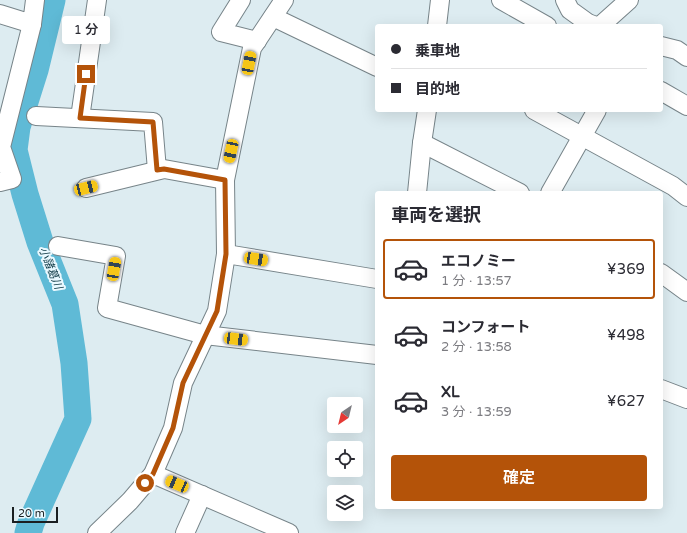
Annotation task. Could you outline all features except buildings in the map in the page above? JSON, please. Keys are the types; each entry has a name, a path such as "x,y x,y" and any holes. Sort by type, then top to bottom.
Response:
{"street":[{"path":"0,182 12,179 1,147 32,24 36,0"},
{"path":"80,118 97,0"},
{"path":"241,0 221,32 257,41"},
{"path":"97,533 130,501 153,474 173,428 183,383 217,311 226,254 225,180 252,48 284,0"},
{"path":"437,24 440,0"},
{"path":"501,0 543,24"},
{"path":"565,0 570,10 591,24"},
{"path":"602,24 629,0"},
{"path":"0,14 32,24"},
{"path":"273,17 375,66"},
{"path":"663,46 677,50 687,57"},
{"path":"663,92 687,106"},
{"path":"417,191 427,112"},
{"path":"538,112 674,186 687,197"},
{"path":"551,191 596,112"},
{"path":"36,116 153,122 157,170"},
{"path":"422,143 516,191"},
{"path":"86,188 164,169 225,180"},
{"path":"58,246 116,256 107,308 205,335 375,355"},
{"path":"226,254 375,279"},
{"path":"663,274 687,292"},
{"path":"663,390 687,399"},
{"path":"153,474 289,533"},
{"path":"185,533 202,495"}],"waterway":[{"name":"小諸葛川","path":"28,533 31,523 78,419 74,363 65,304 40,242 25,194 14,150 17,127 35,70 52,0"}],"route":[{"path":"86,74 80,118 153,122 157,170 164,169 225,180 226,254 217,311 183,383 173,428 153,474 145,483"}]}
